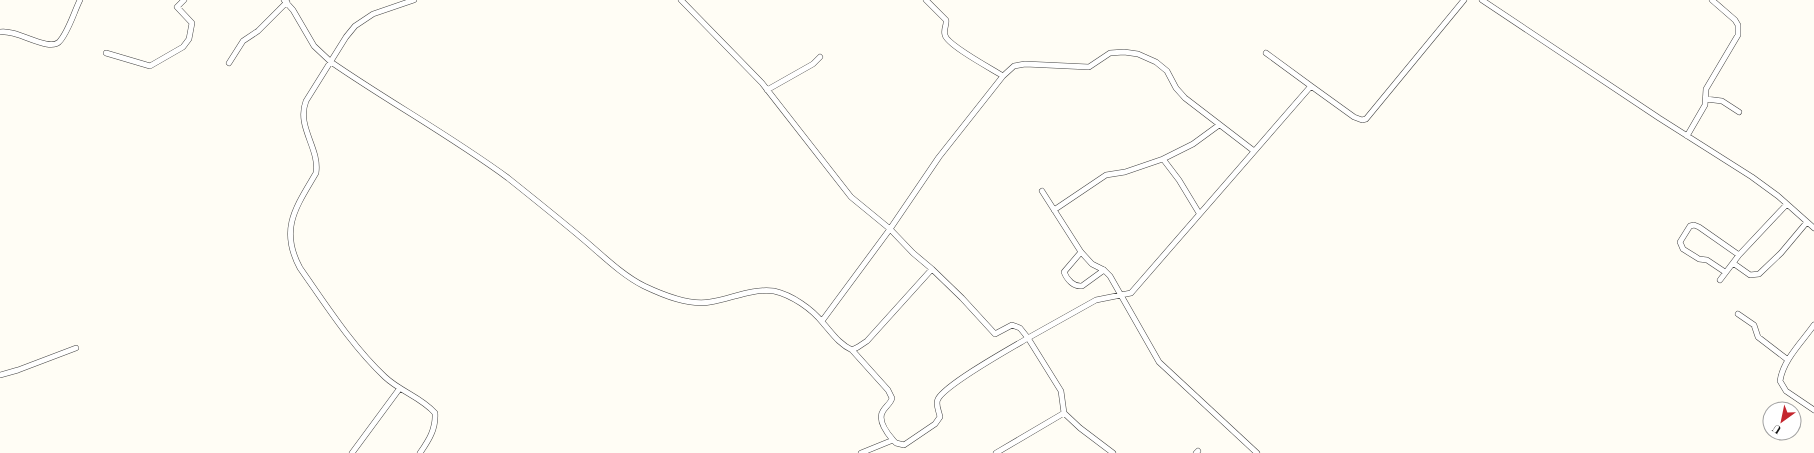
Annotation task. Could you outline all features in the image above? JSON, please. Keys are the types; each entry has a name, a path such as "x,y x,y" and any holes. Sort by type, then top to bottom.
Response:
{"street":[{"path":"0,32 10,32 44,44 55,44 60,41 64,34 80,0"},
{"path":"106,53 150,66 185,45 189,39 192,23 177,7 184,0"},
{"path":"414,0 373,14 355,26 346,37 304,105 304,124 317,168 316,173 300,201 292,220 290,232 294,257 300,268 353,342 376,369 400,388 420,399 435,413 432,434 420,453"},
{"path":"680,0 741,60 767,90 847,193 890,229 913,253 932,269 962,298 992,332 998,334 1012,325 1020,328 1028,338 1061,391 1064,413 1080,428 1113,453"},
{"path":"926,0 946,20 944,32 946,38 955,46 1003,76"},
{"path":"1266,53 1354,117 1362,120 1366,119 1464,0"},
{"path":"1482,0 1687,136 1752,177 1787,204 1814,228"},
{"path":"1687,136 1705,104 1706,89 1736,41 1739,30 1735,20 1712,0"},
{"path":"229,63 243,41 258,31 285,1 293,10 311,42 331,62 488,164 544,206 607,260 643,285 678,299 701,303 710,303 749,292 774,291 804,306 822,322 836,338 852,350 891,394 891,401 883,410 881,418 892,440 896,444 904,445 938,421 940,417 937,400 959,380 1028,338 1096,300 1130,293 1311,86"},
{"path":"822,322 890,229 939,157 1003,76 1014,66 1025,64 1066,65 1084,68 1093,65 1110,53 1124,52 1138,54 1156,62 1165,69 1176,88 1185,98 1254,151"},
{"path":"767,90 813,64 820,57"},
{"path":"1706,99 1722,101 1740,112"},
{"path":"1054,210 1106,175 1125,172 1163,159 1193,144 1219,124"},
{"path":"1163,159 1179,180 1199,213"},
{"path":"1042,191 1081,252 1096,267 1104,270 1110,276 1159,362 1257,453"},
{"path":"1720,280 1739,255 1787,204"},
{"path":"1733,263 1750,276 1759,274 1781,253 1807,222"},
{"path":"1725,272 1707,260 1699,259 1682,249 1680,242 1690,226 1694,225 1699,227 1739,255"},
{"path":"1081,252 1064,272 1067,279 1074,285 1082,286 1104,270"},
{"path":"852,350 858,347 873,334 932,269"},
{"path":"1738,314 1754,325 1758,337 1788,360"},
{"path":"1814,325 1788,360 1781,374 1780,381 1786,392 1814,410"},
{"path":"0,375 18,370 76,348"},
{"path":"352,453 400,388"},
{"path":"996,453 1064,413"},
{"path":"861,453 892,440"}]}
